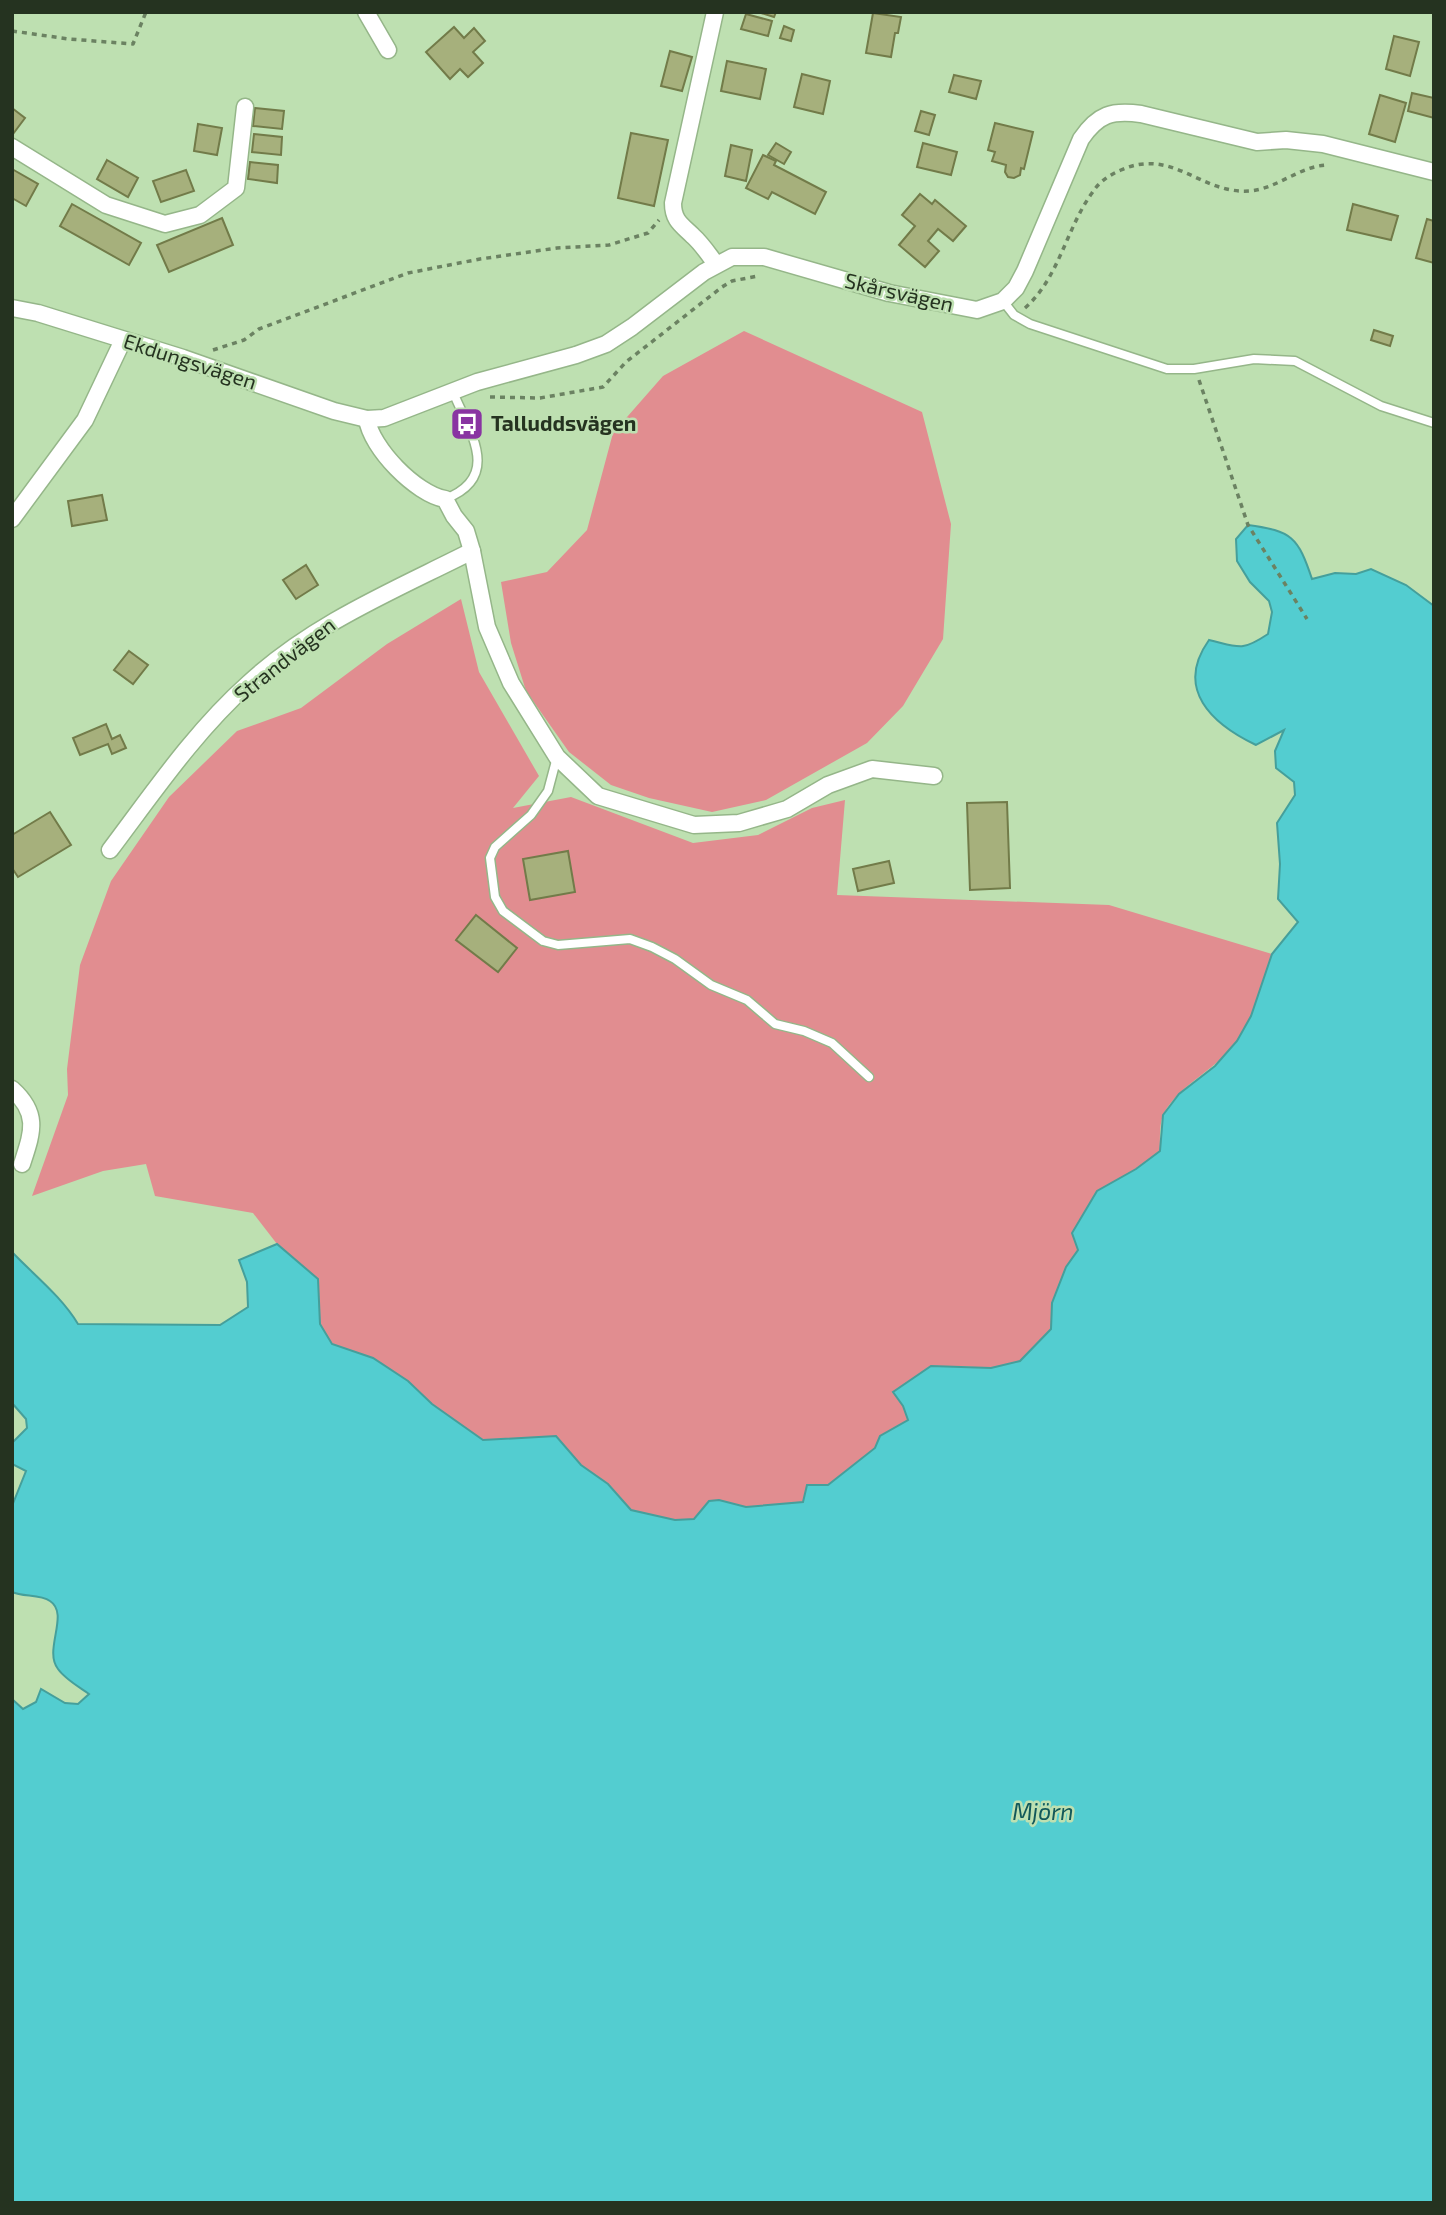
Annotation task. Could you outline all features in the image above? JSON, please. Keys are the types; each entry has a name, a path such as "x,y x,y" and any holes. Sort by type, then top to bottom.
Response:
{"street":[{"path":"366,12 388,50"},
{"path":"715,12 673,213 716,264"},
{"path":"12,147 106,205 165,224 200,215 236,188 245,107"},
{"path":"1003,302 1016,288 1025,271 1081,139 1089,127 1111,113 1124,111 1141,114 1256,142 1286,140 1323,144 1434,172"},
{"name":"Skårsvägen","path":"368,419 384,418 455,398 477,382 606,344 716,264 732,257 764,257 888,293 950,306 977,310 1003,302"},
{"name":"Ekdungsvägen","path":"12,308 38,313 184,358 334,411 368,419"},
{"path":"12,519 85,420 123,340"},
{"path":"368,419 373,437 391,462 433,496 445,499 466,531 486,627 499,660 556,757 598,796 694,825 739,823 787,809 828,785 872,769 934,776"},
{"name":"Strandvägen","path":"110,850 170,771 221,711 250,682 339,617 472,551"},
{"path":"12,1089 27,1105 32,1118 32,1132 22,1164"}],"lane":[{"path":"1003,302 1014,315 1030,324 1167,369 1194,369 1254,359 1295,361 1381,406 1434,423"},
{"path":"445,499 465,488 479,464 476,448 455,398"},
{"path":"556,757 548,791 531,815 495,847 490,858 495,897 503,911 544,941 558,945 630,939 652,947 676,959 711,985 747,1000 775,1024 804,1031 832,1043 869,1077"}],"path":[{"path":"12,31 69,40 133,44 146,12"},
{"path":"1014,315 1024,309 1039,293 1084,204 1094,189 1114,173 1141,164 1154,163 1182,169 1216,187 1247,191 1269,188 1315,166 1335,165"},
{"path":"184,358 244,340 259,330 408,273 557,248 609,245 648,233 663,216 673,213"},
{"path":"455,398 540,398 603,387 626,362 722,287 748,277 760,276"},
{"path":"1194,369 1207,399 1229,474 1248,525 1307,619"}],"shaded area":[{"path":"744,331 922,412 951,524 943,639 903,706 867,743 766,800 712,812 649,798 611,785 569,752 526,691 511,643 501,582 547,572 587,530 613,433 663,376"},
{"path":"461,599 479,672 539,776 513,808 571,797 693,843 758,835 812,808 845,800 837,895 1109,905 1272,954 1254,1009 1238,1040 1180,1093 1164,1113 1160,1151 1136,1169 1097,1191 1072,1233 1078,1250 1066,1267 1052,1303 1051,1329 1020,1361 991,1368 955,1366 903,1406 909,1420 880,1436 875,1448 828,1486 808,1485 803,1502 746,1507 719,1500 694,1519 675,1520 631,1511 608,1484 581,1465 556,1436 483,1440 432,1404 408,1381 373,1358 332,1344 319,1324 318,1279 277,1244 253,1213 155,1196 146,1164 103,1171 32,1196 68,1095 67,1069 80,965 111,881 169,797 237,731 301,708 387,644"}],"water":[{"name":"Mjörn","path":"1248,525 1275,530 1291,538 1302,554 1312,579 1335,573 1356,574 1371,569 1406,585 1434,606 1434,2203 12,2203 12,1699 23,1709 36,1702 41,1689 65,1703 78,1704 89,1694 64,1676 54,1661 58,1614 55,1607 46,1599 12,1592 12,1506 26,1471 12,1464 12,1443 27,1428 26,1419 12,1403 12,1252 56,1295 78,1324 220,1325 248,1307 247,1282 239,1260 277,1244 318,1279 320,1324 332,1344 373,1358 408,1381 432,1404 483,1440 556,1436 581,1465 608,1484 631,1510 675,1520 694,1519 709,1501 719,1500 746,1507 803,1502 807,1485 828,1485 875,1448 880,1436 908,1420 903,1406 893,1392 931,1366 991,1368 1020,1361 1051,1329 1052,1303 1066,1267 1078,1250 1072,1233 1097,1191 1136,1169 1160,1151 1163,1115 1179,1094 1215,1066 1237,1041 1251,1016 1272,954 1298,922 1278,899 1280,864 1277,823 1295,795 1294,782 1276,768 1275,751 1284,730 1256,745 1225,727 1203,703 1195,674 1199,658 1209,640 1245,646 1268,634 1272,612 1269,601 1250,582 1237,561 1236,539"}],"building":[{"path":"758,12 776,12 774,17"},
{"path":"873,13 901,17 891,57 866,53"},
{"path":"746,14 772,21 768,36 741,29"},
{"path":"784,26 794,30 791,41 780,38"},
{"path":"454,27 464,38 474,28 485,41 473,52 483,63 468,77 460,69 450,79 426,52"},
{"path":"1394,36 1419,42 1410,76 1386,69"},
{"path":"670,51 692,57 682,91 661,86"},
{"path":"727,61 766,69 760,99 721,91"},
{"path":"802,74 830,81 823,114 794,107"},
{"path":"954,75 981,81 976,99 949,92"},
{"path":"1412,93 1434,98 1434,118 1408,111"},
{"path":"1380,95 1406,103 1395,142 1369,134"},
{"path":"12,108 25,118 13,134 12,133"},
{"path":"255,108 284,111 282,129 253,126"},
{"path":"921,111 935,115 929,135 915,131"},
{"path":"995,123 1033,132 1024,169 1021,168 1020,175 1014,178 1008,177 1005,172 1006,165 992,161 995,152 988,150"},
{"path":"198,124 222,128 217,155 194,151"},
{"path":"631,133 668,140 654,206 618,198"},
{"path":"254,134 282,137 281,155 252,152"},
{"path":"776,143 791,152 784,164 768,155"},
{"path":"923,143 957,152 951,175 917,167"},
{"path":"731,145 752,150 746,181 725,176"},
{"path":"763,155 776,161 774,165 826,192 815,214 772,192 768,199 746,188"},
{"path":"107,160 138,178 128,197 97,179"},
{"path":"250,162 278,165 277,183 248,179"},
{"path":"12,169 38,184 26,206 12,198"},
{"path":"186,170 194,191 161,202 153,181"},
{"path":"920,194 932,204 935,200 966,226 953,241 938,229 928,241 939,251 925,267 899,245 915,226 902,215"},
{"path":"72,204 141,243 129,265 60,226"},
{"path":"1353,204 1398,216 1391,240 1347,230"},
{"path":"222,218 233,245 169,272 157,245"},
{"path":"1427,219 1434,221 1434,263 1416,258"},
{"path":"1374,330 1393,336 1390,346 1371,340"},
{"path":"102,495 107,520 72,526 68,501"},
{"path":"306,565 318,585 296,599 283,580"},
{"path":"129,651 148,665 133,684 114,670"},
{"path":"106,724 112,739 120,735 126,748 112,754 108,744 80,755 73,738"},
{"path":"1007,802 1010,888 970,890 967,803"},
{"path":"50,812 71,845 18,877 12,868 12,835"},
{"path":"568,851 575,892 530,900 523,859"},
{"path":"889,861 894,883 858,891 853,869"},
{"path":"476,915 517,948 498,972 456,940"}],"place":[{"name":"Talluddsvägen","path":"467,424"}]}
